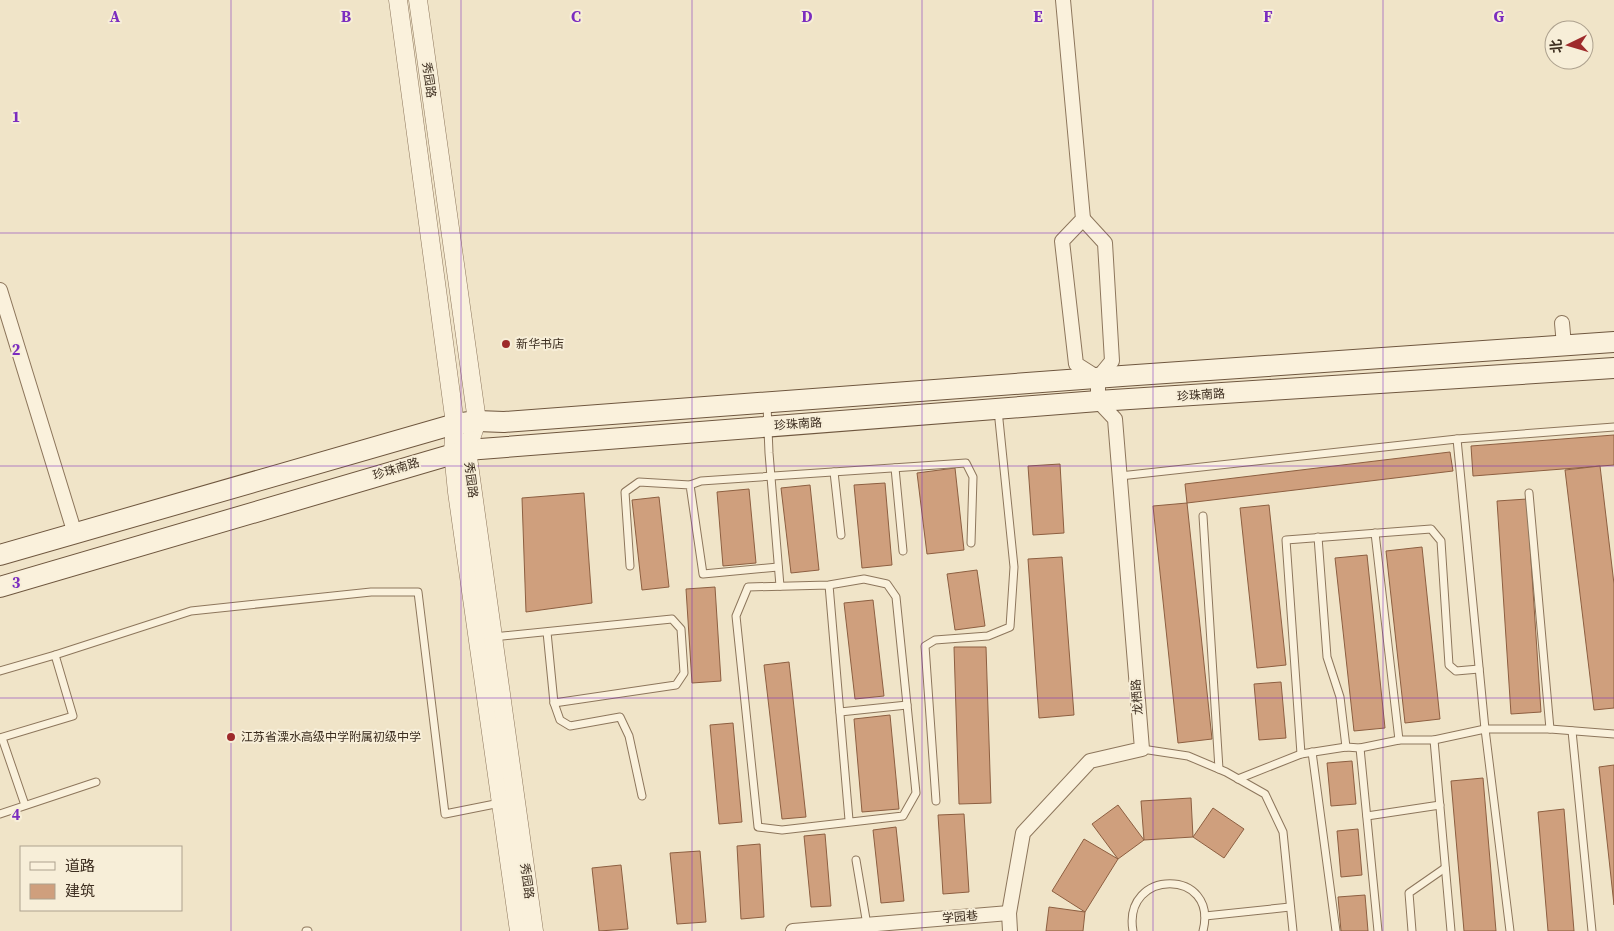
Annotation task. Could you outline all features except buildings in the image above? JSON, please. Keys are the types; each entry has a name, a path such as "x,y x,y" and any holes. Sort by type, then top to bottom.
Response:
{"main road":[{"name":"珍珠南路","path":"0,555 455,424 477,421 504,422 1614,342"},
{"name":"珍珠南路","path":"0,588 460,451 1098,401 1614,368"}],"street":[{"name":"秀园路","path":"398,0 455,424 492,637 534,931"},
{"name":"秀园路","path":"418,0 477,421 460,451 501,803 519,931"},
{"path":"1063,0 1083,219 1105,243 1112,362 1098,378 1098,401"},
{"path":"1083,219 1062,241 1076,364 1098,378"},
{"path":"0,290 76,534"},
{"path":"1562,324 1564,345"},
{"name":"龙栖路","path":"1098,401 1116,419 1142,749"},
{"path":"1010,931 1009,913 1022,833 1090,760 1142,749"},
{"name":"学园巷","path":"793,931 920,926 1009,913"}],"lane":[{"path":"767,403 780,586"},
{"path":"936,801 925,646 935,640 988,636 1010,627 1014,567 998,409"},
{"path":"1120,476 1457,439 1614,427"},
{"path":"1457,439 1485,729 1510,931"},
{"path":"630,566 624,492 639,482 690,485 701,481 966,463 973,477 971,543"},
{"path":"895,468 904,551"},
{"path":"834,472 841,534"},
{"path":"690,485 704,574 778,567"},
{"path":"1529,493 1550,729"},
{"path":"1203,516 1219,769"},
{"path":"1301,754 1286,540 1431,529 1441,541 1449,665 1456,672 1479,669"},
{"path":"1375,533 1399,740"},
{"path":"1318,537 1327,657 1340,697 1346,747"},
{"path":"864,579 888,584 896,597 916,793 903,816 849,820 782,830 758,827 736,616 748,587 829,585 864,579"},
{"path":"829,585 849,820"},
{"path":"0,671 191,611 371,592 418,592 445,814 501,803"},
{"path":"492,637 672,618 681,629 684,673 676,685 554,703"},
{"path":"548,632 554,703 560,720 570,726 620,717 630,736 642,796"},
{"path":"25,805 1,738 73,716 55,655"},
{"path":"840,712 907,705"},
{"path":"1238,779 1301,754 1346,747 1360,748 1399,740 1434,740 1485,729 1550,729 1614,734"},
{"path":"1572,731 1592,931"},
{"path":"1434,740 1451,931"},
{"path":"1360,748 1378,931"},
{"path":"1142,749 1188,756 1219,769 1265,794 1283,832 1293,931"},
{"path":"1312,752 1336,931"},
{"path":"0,814 96,782"},
{"path":"1367,816 1440,805"},
{"path":"856,860 861,927"},
{"path":"1412,931 1409,894 1445,868"},
{"path":"1133,931 1132,912 1144,892 1152,886 1174,884 1189,888 1204,906 1203,931"},
{"path":"1205,916 1290,907"}],"place":[{"name":"新华书店","path":"506,344"},
{"name":"江苏省溧水高级中学附属初级中学","path":"231,737"}]}
